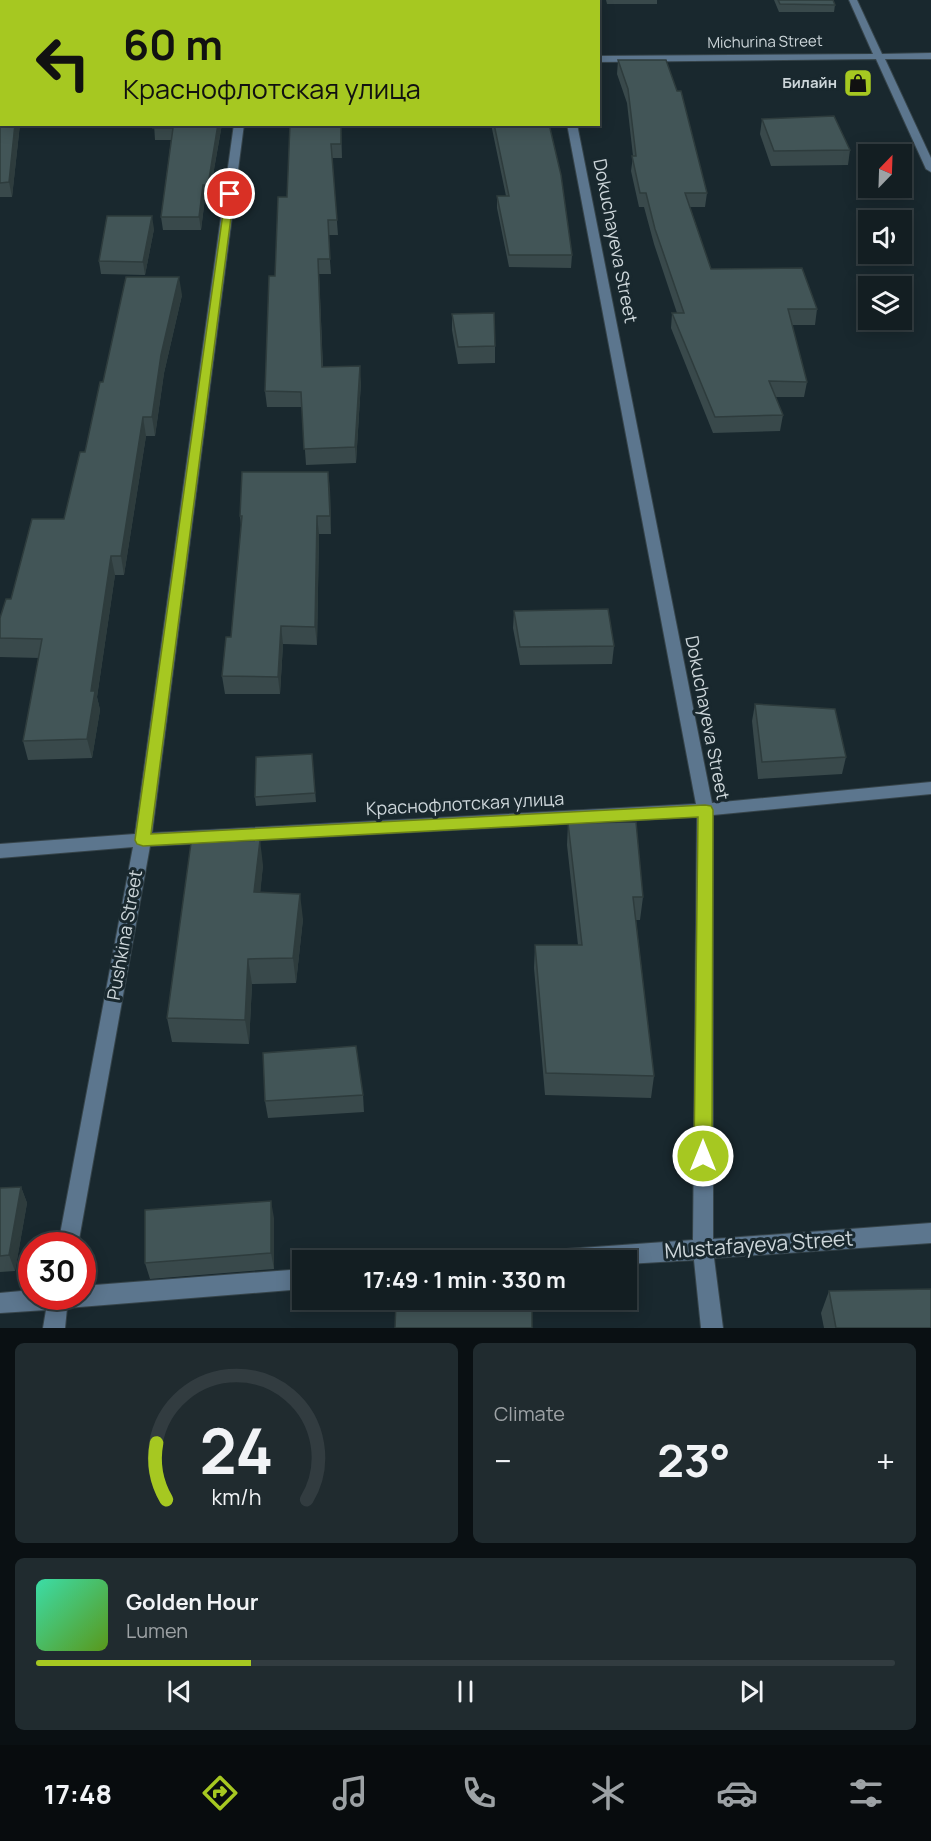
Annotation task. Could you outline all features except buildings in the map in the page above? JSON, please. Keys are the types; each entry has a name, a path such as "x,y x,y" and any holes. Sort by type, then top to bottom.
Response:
{"street":[{"path":"853,0 931,169"},
{"name":"Michurina Street","path":"600,59 931,56"},
{"name":"Pushkina Street","path":"70,1232 143,840 239,126"},
{"name":"Dokuchayeva Street","path":"572,126 705,810 703,1248 712,1328"},
{"name":"Краснофлотская улица","path":"0,851 143,840 705,810 931,788"},
{"name":"Mustafayeva Street","path":"637,1253 931,1233"},
{"path":"96,1294 292,1280"},
{"path":"0,1303 18,1301"},
{"path":"54,1328 56,1310"}],"place":[{"name":"Билайн","path":"858,83"}],"route":[{"path":"230,194 143,840 705,810 703,1156"}]}
